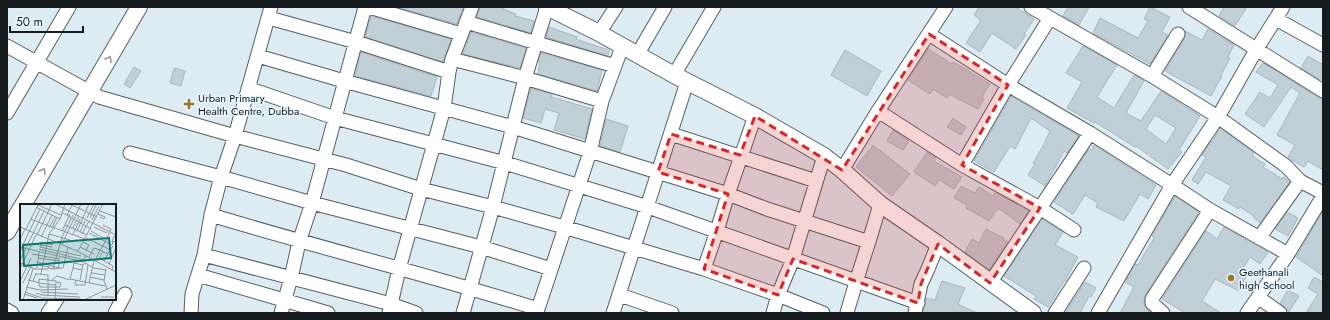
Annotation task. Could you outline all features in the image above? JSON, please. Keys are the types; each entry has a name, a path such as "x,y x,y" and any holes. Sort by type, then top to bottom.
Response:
{"main road":[{"path":"24,204 139,7"},
{"path":"547,7 599,33 681,79 755,116 824,156 880,204 1033,313"},
{"path":"7,232 20,210"}],"street":[{"path":"7,114 69,7"},
{"path":"283,307 299,242 312,203 365,7"},
{"path":"369,7 461,34"},
{"path":"390,308 399,269 444,108 452,59 472,7"},
{"path":"463,313 505,163 525,78 547,7"},
{"path":"599,33 616,7"},
{"path":"637,55 665,7"},
{"path":"613,313 671,134 681,79 714,7"},
{"path":"842,170 878,111 946,7"},
{"path":"1031,7 1152,76 1218,117 1286,166 1300,182 1323,193"},
{"path":"1189,7 1323,91"},
{"path":"1098,313 1172,185 1218,117 1256,50 1283,7"},
{"path":"191,313 192,294 204,255 220,177 235,136 270,12 449,72"},
{"path":"962,165 1008,85 1050,18"},
{"path":"1276,19 1323,45"},
{"path":"466,22 615,66"},
{"path":"929,34 1008,85 1090,133 1210,210 1288,254"},
{"path":"1152,76 1178,34"},
{"path":"7,46 99,97 324,160 421,189 564,227 704,270 778,295 823,313"},
{"path":"211,215 299,242 470,288 538,311 564,227 590,152 602,101 622,47"},
{"path":"258,56 513,127 728,194 767,209 869,242"},
{"path":"452,59 525,78 602,101"},
{"path":"248,88 335,118 505,163 648,207 856,281 916,308 921,284 938,244"},
{"path":"878,111 962,165 1040,208 1074,230"},
{"path":"704,270 740,156 755,116"},
{"path":"990,283 1090,133"},
{"path":"671,134 816,181"},
{"path":"130,153 312,203 481,247 551,269"},
{"path":"773,313 778,295 793,259 824,156"},
{"path":"1259,238 1300,182"},
{"path":"1247,313 1288,254 1323,196"},
{"path":"847,313 880,204"},
{"path":"1163,313 1152,303 1152,299 1210,210"},
{"path":"204,255 291,278 390,308 416,313"},
{"path":"1055,313 1084,268"},
{"path":"198,276 283,307 328,313"},
{"path":"116,313 126,294"},
{"path":"620,295 672,313"},
{"path":"1258,297 1280,313"},
{"path":"48,313 55,300"},
{"path":"7,310 12,313"}],"highlighted area":[{"path":"929,34 1008,85 962,165 1040,208 990,283 938,244 921,284 918,303 793,259 778,295 704,269 728,194 658,172 671,134 740,155 755,116 842,170"}],"building":[{"path":"397,7 463,7 457,24"},
{"path":"480,7 504,7 503,9 516,14 515,16 534,21 531,33 477,17"},
{"path":"979,7 1015,7 1034,19 1024,34 1026,35 1016,49 992,33 980,52 966,43 981,20 974,15"},
{"path":"1068,7 1089,7 1079,25 1063,16"},
{"path":"1150,7 1170,17 1162,32 1168,35 1150,64 1093,33 1100,18 1138,38 1148,21 1144,19"},
{"path":"1224,7 1247,7 1235,26 1219,16"},
{"path":"371,16 451,39 443,62 365,37"},
{"path":"549,27 577,37 576,39 609,50 608,56 546,37"},
{"path":"1208,29 1234,45 1228,57 1230,58 1221,75 1222,76 1211,96 1165,71 1185,38 1185,31 1202,40"},
{"path":"471,32 526,48 520,68 463,54"},
{"path":"1083,46 1117,65 1097,97 1114,108 1134,75 1144,81 1126,113 1141,121 1161,91 1200,116 1179,150 1182,152 1168,169 1136,146 1135,147 1095,122 1094,123 1067,108 1082,82 1066,73","holes":["1155,115 1176,128 1166,144 1146,129"]},
{"path":"928,49 952,64 953,62 990,84 982,97 984,99 978,109 949,94 947,98 933,89 930,94 908,80"},
{"path":"845,50 881,71 867,96 831,75"},
{"path":"361,52 437,77 431,96 355,76"},
{"path":"541,53 602,70 597,91 538,74 540,62 538,62"},
{"path":"1308,56 1323,65 1323,76 1320,80 1301,68"},
{"path":"1263,63 1319,98 1323,99 1323,170 1308,161 1304,167 1288,157 1295,145 1277,135 1300,93 1291,87 1264,127 1245,114 1260,92 1270,98 1278,85 1256,72"},
{"path":"134,67 141,71 130,88 124,84"},
{"path":"174,68 185,71 181,86 170,83"},
{"path":"531,88 552,94 551,97 592,109 585,139 554,130 559,113 545,109 541,123 523,118"},
{"path":"1011,96 1079,136 1067,153 1064,151 1045,186 1028,175 1035,164 1033,163 1050,131 1031,118 1015,149 1010,146 994,172 974,161"},
{"path":"953,118 966,127 961,135 947,127"},
{"path":"606,119 628,126 620,152 600,146"},
{"path":"1220,128 1254,153 1252,156 1265,164 1263,167 1282,179 1283,177 1290,182 1260,223 1253,217 1254,216 1240,207 1239,209 1223,200 1231,186 1206,172 1198,184 1192,180 1206,157 1202,155"},
{"path":"893,130 909,141 903,150 887,141"},
{"path":"873,145 910,174 892,196 856,167"},
{"path":"1094,145 1156,185 1148,199 1140,194 1124,221 1096,207 1098,203 1085,195 1073,214 1054,202 1089,149 1092,150"},
{"path":"927,152 936,158 934,161 962,177 954,189 939,180 935,186 914,172"},
{"path":"961,186 975,193 979,187 993,196 995,192 1029,211 1020,224 998,208 989,221 966,208 967,205 954,198"},
{"path":"1175,196 1199,212 1145,295 1144,303 1145,307 1149,311 1148,313 1120,313 1134,287 1125,282 1135,264 1138,265 1154,238 1152,236"},
{"path":"1323,211 1323,276 1296,257"},
{"path":"1287,212 1298,218 1288,236 1275,229"},
{"path":"1042,219 1063,232 1055,245 1078,257 1065,281 1048,307 1034,299 1036,296 1004,276"},
{"path":"1224,227 1268,252 1260,264 1250,257 1241,272 1247,275 1239,291 1215,279 1202,301 1221,313 1185,313 1162,299 1206,231 1217,239"},
{"path":"986,229 1004,238 1003,239 1008,242 989,270 965,252 972,239 979,243"},
{"path":"1314,277 1323,282 1323,313 1306,313 1318,294 1308,288"},
{"path":"942,281 965,288 958,304 977,313 923,313 926,298 935,300"},
{"path":"1085,282 1096,288 1091,297 1089,296 1080,313 1065,313"},
{"path":"1288,290 1299,296 1289,312 1280,303"}],"place":[{"name":"Urban Primary Health Centre, Dubba","path":"189,104"},
{"name":"Geethanali high School","path":"1231,278"}]}
